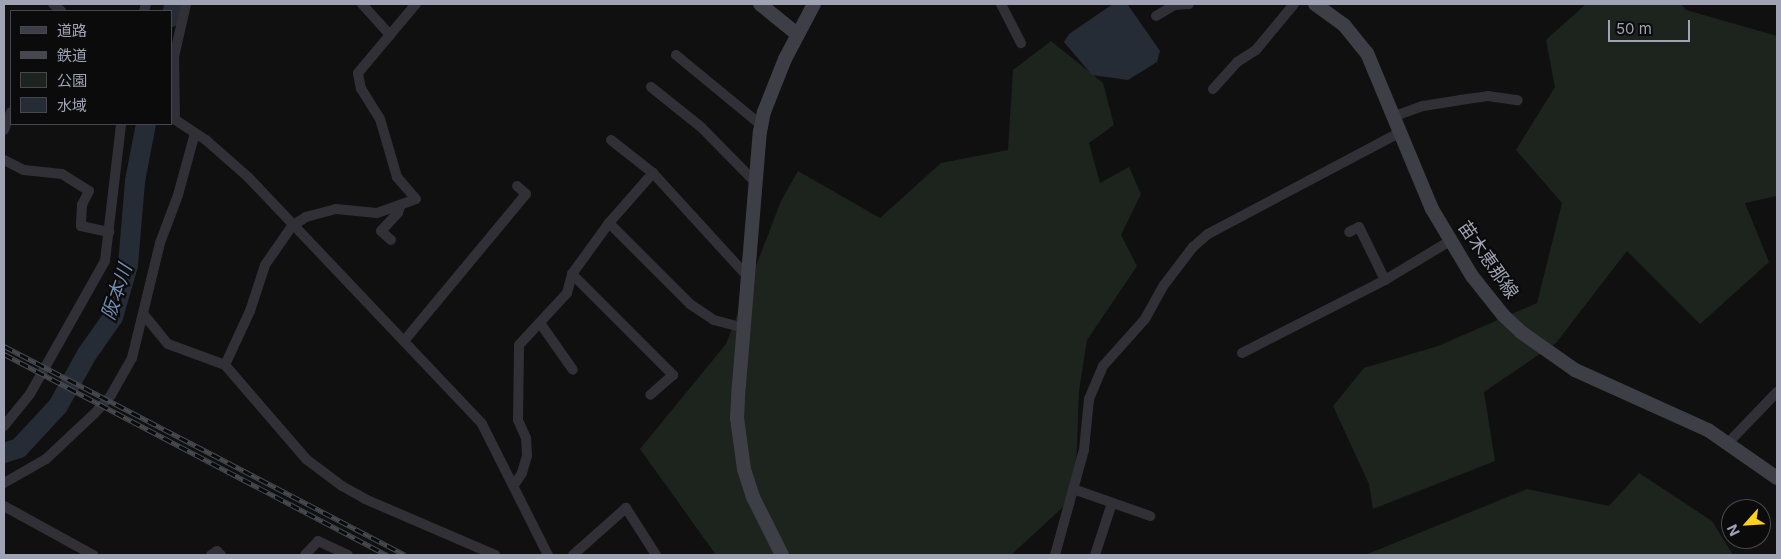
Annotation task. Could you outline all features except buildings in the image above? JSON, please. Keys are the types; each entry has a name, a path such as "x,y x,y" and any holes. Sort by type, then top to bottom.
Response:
{"main road":[{"path":"760,4 797,34"},
{"path":"782,555 753,497 744,469 738,418 746,275 761,125 797,34 814,4"},
{"name":"苗木恵那線","path":"1314,4 1357,38 1378,75 1432,209 1486,297 1521,332 1542,348 1591,378 1690,421 1728,443 1777,478"}],"street":[{"path":"186,4 174,57 173,118 232,162 482,424 548,555"},
{"path":"362,4 390,35"},
{"path":"225,365 250,311 265,265 292,226 336,209 377,213 416,199 397,177 380,119 361,90 358,72 416,4"},
{"path":"1001,4 1021,42"},
{"path":"1156,16 1174,5 1189,4"},
{"path":"1213,89 1237,62 1256,50 1294,4"},
{"path":"676,55 761,125"},
{"path":"651,87 701,127 754,180"},
{"path":"1395,116 1423,106 1469,98 1488,96 1518,100"},
{"path":"4,130 10,115"},
{"path":"4,426 30,394 105,261 121,125"},
{"path":"1055,555 1084,450 1089,399 1103,366 1145,319 1164,285 1193,247 1216,230 1401,132"},
{"path":"4,483 46,459 111,395 132,358 145,316 160,243 178,195 195,133"},
{"path":"611,140 653,174 746,275"},
{"path":"4,160 24,170 62,174 89,191 82,205 81,226 109,232"},
{"path":"514,485 522,473 527,456 526,438 518,420 520,383 516,356 519,345 567,293 572,274 610,223 653,174"},
{"path":"404,341 526,194 517,186"},
{"path":"391,240 381,231 398,213 400,206"},
{"path":"610,223 690,304 714,320 743,328"},
{"path":"1349,232 1359,227 1385,280"},
{"path":"1242,353 1385,280 1450,241"},
{"path":"572,274 672,375 650,395"},
{"path":"145,316 168,344 225,365 306,459 322,472 365,499 495,555"},
{"path":"540,322 573,370"},
{"path":"1728,443 1777,392"},
{"path":"1073,489 1150,516"},
{"path":"1095,555 1112,502"},
{"path":"4,506 93,555"},
{"path":"573,555 626,508 656,555"},
{"path":"305,555 318,541 348,555"},
{"path":"211,555 217,551 221,555"}],"green space":[{"path":"1586,4 1681,4 1686,10 1777,36 1777,196 1745,203 1769,262 1700,324 1627,251 1556,343 1484,392 1495,461 1373,509 1369,484 1333,406 1364,368 1438,346 1537,303 1562,203 1516,150 1555,87 1546,40"},
{"path":"1051,41 1103,83 1114,125 1089,143 1100,183 1129,167 1141,194 1121,235 1137,266 1087,340 1079,391 1075,496 1011,555 716,555 640,449 726,344 781,201 798,171 880,218 941,163 1008,150 1013,70"},
{"path":"1639,473 1712,521 1721,536 1721,549 1729,549 1733,555 1365,555 1527,489 1609,506"}],"water":[{"path":"1113,4 1128,5 1160,51 1157,62 1128,80 1092,75 1064,42 1069,34"}],"waterway":[{"name":"阪本川","path":"172,14 175,4"},
{"name":"阪本川","path":"4,453 19,448 58,406 87,354 113,317 128,265 135,181 146,125"}],"railway":[{"path":"4,346 405,555"},
{"path":"4,354 387,555"}]}
